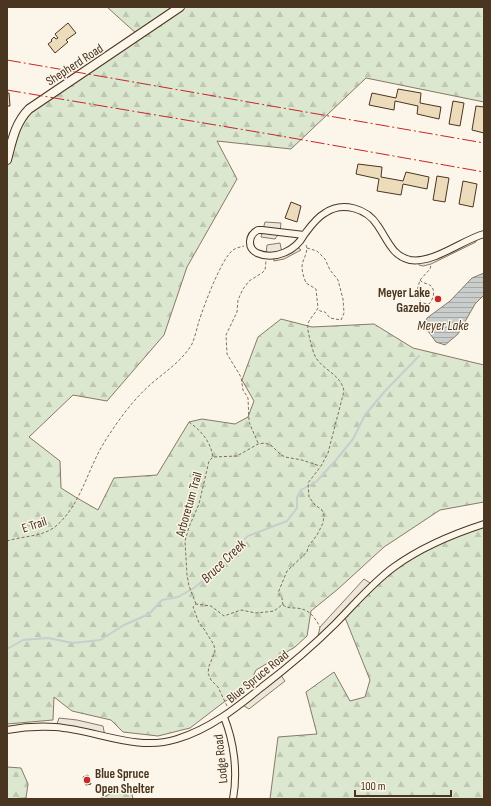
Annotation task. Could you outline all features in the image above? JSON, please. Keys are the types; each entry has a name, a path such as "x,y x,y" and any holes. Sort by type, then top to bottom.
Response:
{"street":[{"name":"Shepherd Road","path":"7,160 16,128 23,115 30,108 180,7"},
{"path":"302,237 258,230 252,234 250,245 256,252 273,255 290,250 302,237 317,219 324,213 338,208 350,208 365,212 374,220 390,247 400,256 409,260 417,261 429,259 460,243 484,234"},
{"name":"Blue Spruce Road","path":"7,730 26,727 56,727 81,731 122,741 146,744 164,742 179,738 206,727 224,717 312,646 392,568 430,546 484,524"},
{"name":"Lodge Road","path":"224,717 229,731 234,764 235,779 233,799"}],"path":[{"path":"302,237 307,248 302,270 306,283 316,289 318,308 308,325 312,348 316,358 343,384 344,391 328,453 321,466 308,483 309,497 315,505 322,510 324,515 323,523 317,535 308,547 307,552 287,571 282,580 278,593 282,598 283,605 286,608 307,610 320,627"},
{"name":"E Trail","path":"7,541 38,534 54,528 68,515 96,455 111,432 143,392 180,360 192,343 205,305 224,262 232,250 250,245"},
{"path":"307,248 317,251 326,259 330,270 338,280 343,299 343,317 341,320 334,320 318,308"},
{"path":"266,254 265,270 249,281 238,300 237,312 226,335 227,354 241,377 243,390 248,398 249,422 258,444 265,443 272,446 285,457 302,460 321,466"},
{"path":"420,280 424,284 431,286 433,296 432,301 429,304 422,303 416,294 420,280 431,267 429,259"},
{"name":"Arboretum Trail","path":"188,422 200,431 207,440 213,457"},
{"name":"Arboretum Trail","path":"230,712 218,687 211,680 208,673 209,666 214,657 215,649 204,628 199,624 193,607 196,604 189,586 187,575 185,541 189,526 199,504 209,461 213,457 237,456 258,444"},
{"path":"196,604 211,606 224,616 240,610 256,613 274,611 283,605"}],"green space":[{"path":"107,7 484,7 484,102 366,78 291,149 217,141 237,179 187,267 164,335 107,401 73,395 29,437 60,461 61,488 98,510 114,478 157,475 189,422 202,419 235,424 248,417 254,401 242,380 258,337 281,319 312,327 374,324 413,348 484,365 484,502 440,510 384,547 338,589 311,611 307,636 295,647 256,670 248,687 224,702 190,728 158,736 123,732 111,720 72,711 54,697 53,720 7,724 7,160 20,120 138,35"},
{"path":"484,524 484,799 270,799 278,737 317,734 306,692 334,672 350,701 365,697 370,680 344,615 373,585 418,552"},
{"path":"7,767 21,768 28,784 26,798 7,799"},
{"path":"130,785 133,799 99,799"}],"shaded area":[{"path":"265,222 281,223 280,232 275,239 261,237"},
{"path":"476,236 476,242 431,264 423,266 419,265 417,261"},
{"path":"280,243 282,253 296,246 301,250 284,259 274,261 273,255 266,254 267,245"},
{"path":"364,579 373,585 317,641 320,627"},
{"path":"280,674 285,681 249,709 241,704"},
{"path":"59,718 77,720 103,726 105,737 56,727"}],"water":[{"name":"Meyer Lake","path":"484,273 484,295 475,304 458,334 445,345 436,342 425,327 424,324 427,318 450,301 472,278"}],"building":[{"path":"68,23 76,33 66,40 68,42 55,53 48,44 54,37 56,39 58,38 55,34"},
{"path":"398,89 421,93 420,103 441,107 439,119 417,114 418,106 395,101 394,110 369,105 372,93 396,98"},
{"path":"7,93 9,93 10,106 7,106"},
{"path":"453,101 464,103 460,126 449,124"},
{"path":"476,106 484,107 484,133 472,130"},
{"path":"358,164 382,167 381,177 403,181 406,172 429,177 427,189 403,184 401,195 377,191 379,179 356,174"},
{"path":"437,176 449,178 445,202 433,200"},
{"path":"463,181 477,184 473,207 459,204"},
{"path":"291,202 301,206 297,222 285,218"},
{"name":"Blue Spruce Open Shelter","path":"88,775 91,784 86,785 83,777"}],"waterway":[{"name":"Bruce Creek","path":"7,649 23,640 48,638 73,643 100,640 124,625 149,614 162,600 178,597 194,588 212,573 224,556 248,536 287,521 297,508 297,497 301,490 317,481 336,460 353,439 365,415 385,391 419,356"}],"power":[{"path":"7,60 484,143"},
{"path":"7,90 484,172"}],"place":[{"name":"Meyer Lake Gazebo","path":"438,299"},
{"name":"Blue Spruce Open Shelter","path":"87,780"}]}
